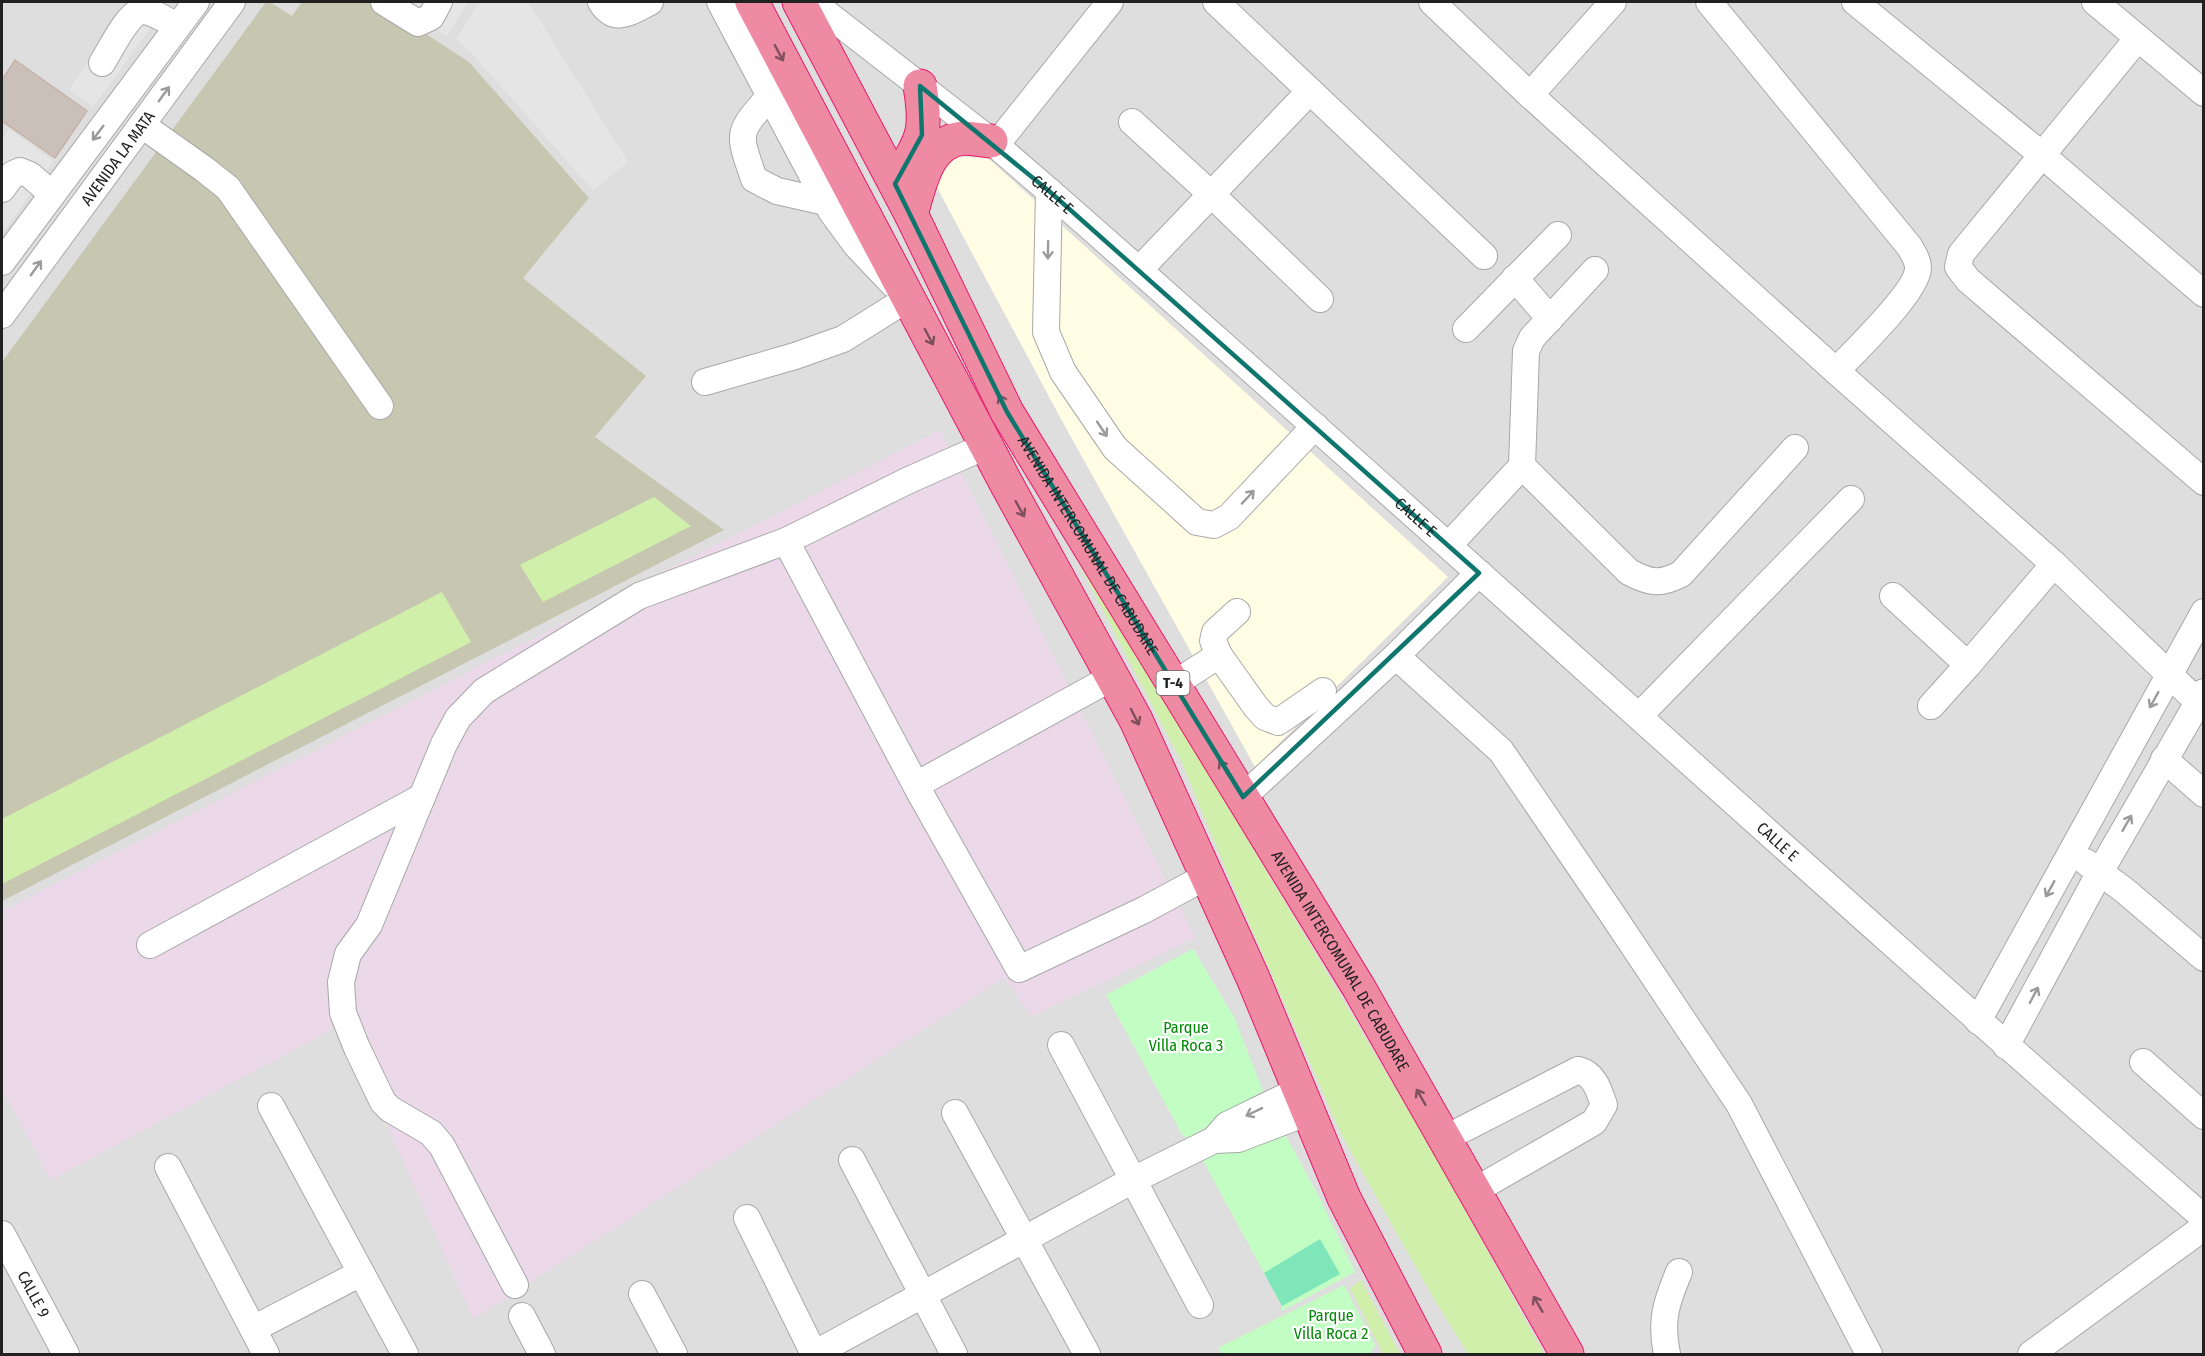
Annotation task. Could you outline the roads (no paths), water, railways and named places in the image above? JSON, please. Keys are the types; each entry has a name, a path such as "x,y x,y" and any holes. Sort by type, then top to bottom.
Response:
{"highway":[{"path":"752,2 986,446 1136,720 1253,978 1344,1198 1425,1354"},
{"name":"AVENIDA INTERCOMUNAL DE CABUDARE","path":"799,2 911,214 1007,412 1359,988 1567,1354"},
{"path":"895,184 918,146 922,135 923,106 920,86"},
{"path":"911,214 928,160 944,145 962,138 993,143"}],"street":[{"name":"AVENIDA LA MATA","path":"2,262 196,2"},
{"name":"AVENIDA LA MATA","path":"2,315 232,2"},
{"path":"384,2 418,23 431,17 439,2"},
{"path":"601,2 612,14 619,15 650,2"},
{"path":"705,382 795,356 843,339 909,301 856,245 826,202 720,2"},
{"name":"CALLE E","path":"812,2 993,143 1049,191 1449,545 2006,1046 2204,1218"},
{"path":"993,143 1110,2"},
{"path":"1216,2 1484,256"},
{"path":"1432,2 1530,95 2054,564 2169,674 2201,697 2100,872 2006,1046"},
{"path":"1530,95 1613,2"},
{"path":"1709,2 1902,237 1915,256 1918,268 1909,291 1836,371"},
{"path":"1855,2 2042,155 2204,294"},
{"path":"2095,2 2204,93"},
{"path":"102,63 132,15 140,11 149,12 177,26"},
{"path":"2138,38 1961,254 1958,267 1968,280 2204,482"},
{"path":"1139,270 1310,91"},
{"path":"770,96 747,122 742,135 754,179 777,191 826,202"},
{"path":"1132,122 1320,299"},
{"path":"142,124 228,188 380,406"},
{"path":"2,189 13,174 20,171 30,175 52,194"},
{"path":"1049,191 1046,332 1063,372 1115,448 1197,522 1214,525 1229,517 1315,426"},
{"path":"1467,329 1558,235"},
{"path":"1449,545 1522,466 1526,351 1532,338 1595,270"},
{"path":"1515,278 1550,319"},
{"path":"515,1285 442,1146 431,1133 390,1109 383,1102 357,1048 343,1012 341,982 348,954 369,925 444,744 458,718 484,691 639,596 786,541 909,480 986,446"},
{"path":"1522,466 1629,572 1645,581 1666,582 1681,574 1795,448"},
{"path":"1639,716 1851,499"},
{"path":"786,541 916,785 1019,969 1144,910 1207,876"},
{"path":"1931,706 2054,564"},
{"path":"1242,797 1396,656 1479,573"},
{"path":"1893,596 1968,665"},
{"path":"1237,612 1215,632 1213,641 1219,655 1265,717 1278,722 1323,691"},
{"path":"1978,1021 2204,612"},
{"path":"1174,684 1219,655"},
{"path":"1396,656 1501,751 1604,902 1739,1104 1869,1354"},
{"path":"916,785 1113,677"},
{"path":"2164,759 2204,794"},
{"path":"150,945 422,797"},
{"path":"2072,850 2204,958"},
{"path":"1061,1045 1200,1305"},
{"path":"2144,1062 2204,1116"},
{"path":"1444,1139 1578,1070 1585,1071 1598,1084 1604,1105 1594,1122 1474,1191"},
{"path":"747,1218 814,1354 1133,1180 1214,1140 1227,1125 1304,1101"},
{"path":"271,1106 405,1354"},
{"path":"955,1113 1087,1354"},
{"path":"852,1160 954,1354"},
{"path":"168,1167 267,1354"},
{"path":"2031,1354 2204,1227"},
{"name":"CALLE 9","path":"2,1234 66,1354"},
{"path":"1667,1354 1662,1333 1667,1299 1679,1272"},
{"path":"253,1329 361,1273"},
{"path":"642,1294 674,1354"},
{"path":"522,1316 542,1354"}],"park label":[{"name":"Parque Villa Roca 3","path":"1186,1036"},
{"name":"Parque Villa Roca 2","path":"1331,1324"}]}
